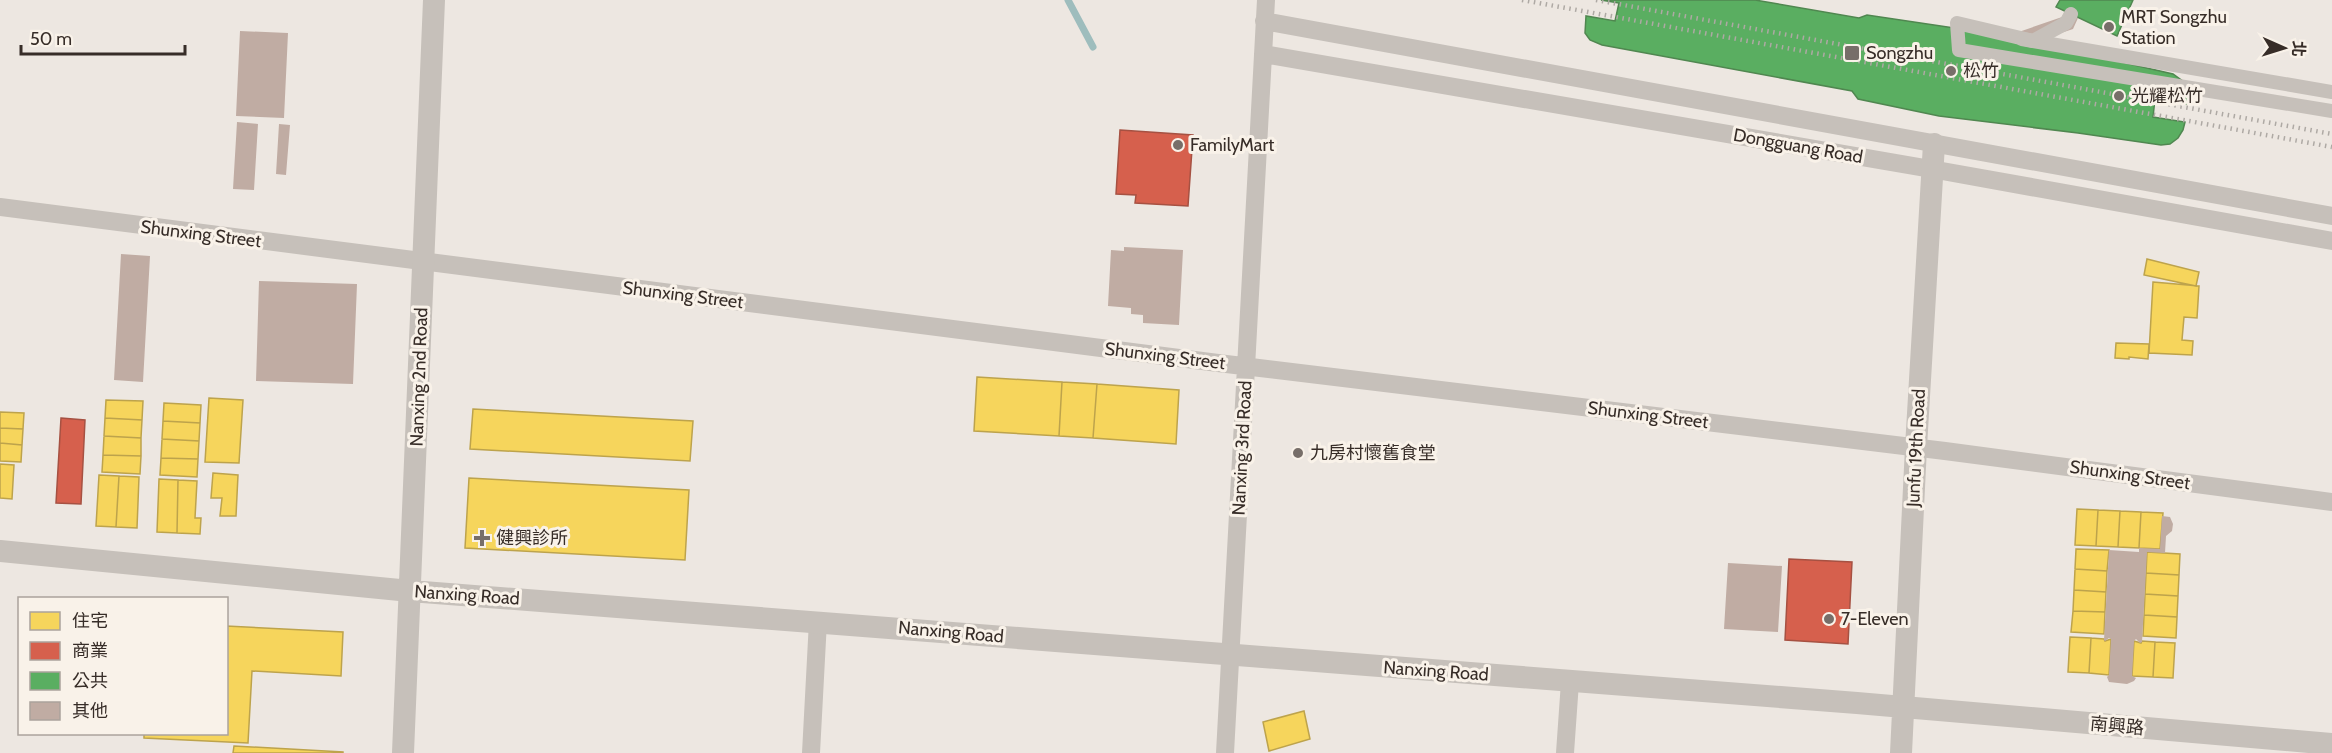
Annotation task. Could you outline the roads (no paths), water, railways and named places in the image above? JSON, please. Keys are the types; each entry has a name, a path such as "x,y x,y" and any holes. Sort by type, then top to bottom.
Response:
{"street":[{"name":"Nanxing 2nd Road","path":"403,753 434,0"},
{"name":"Nanxing 3rd Road","path":"1225,753 1266,0"},
{"path":"2027,40 2066,23 2071,14"},
{"name":"Dongguang Road","path":"1264,21 2332,216"},
{"path":"2332,92 2027,40 1957,23 1959,50 2332,111"},
{"name":"Dongguang Road","path":"1263,54 1931,169 2332,241"},
{"name":"Junfu 19th Road","path":"1901,753 1934,144"},
{"name":"Shunxing Street","path":"0,207 424,263 1246,366 1916,447 2332,502"},
{"name":"Nanxing Road","path":"0,550 410,591 818,621 1903,708"},
{"path":"811,753 818,621"},
{"path":"1565,753 1570,682"},
{"name":"南興路","path":"1903,708 2332,744"}],"waterway":[{"path":"1068,0 1093,47"}],"railway":[{"path":"1522,0 2332,147"},
{"path":"1596,0 2332,134"}],"place":[{"name":"MRT Songzhu Station","path":"2109,27"},
{"name":"Songzhu","path":"1852,53"},
{"name":"松竹","path":"1951,71"},
{"name":"光耀松竹","path":"2119,96"},
{"name":"FamilyMart","path":"1178,145"},
{"name":"九房村懷舊食堂","path":"1298,453"},
{"name":"健興診所","path":"482,538"},
{"name":"7-Eleven","path":"1829,619"}]}
